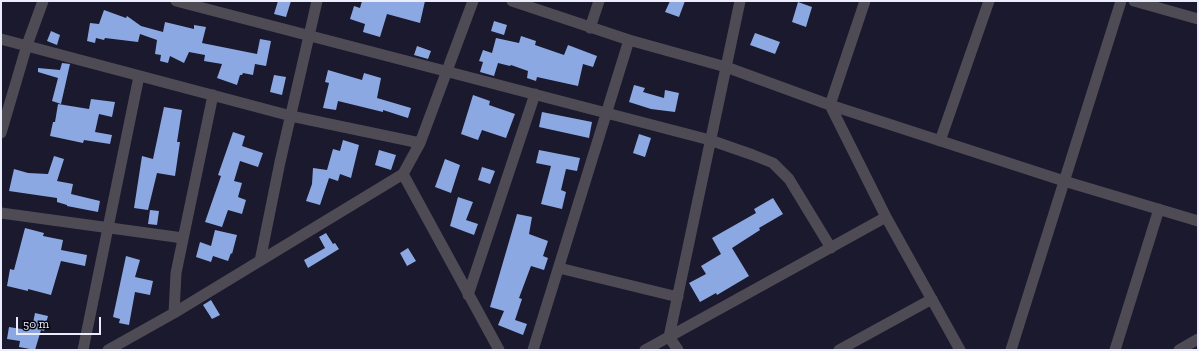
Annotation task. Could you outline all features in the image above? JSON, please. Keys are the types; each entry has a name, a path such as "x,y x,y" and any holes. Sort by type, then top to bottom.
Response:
{"street":[{"path":"1,132 27,45 43,1"},
{"path":"176,1 710,140 773,163 789,179 831,248"},
{"path":"260,261 270,208 317,1"},
{"path":"108,350 174,313 404,174 420,143 473,1"},
{"path":"512,1 590,28 726,67 830,105 1064,181 1198,221"},
{"path":"590,28 599,1"},
{"path":"678,350 669,337 740,1"},
{"path":"865,1 830,105 886,217 960,350"},
{"path":"940,140 989,1"},
{"path":"1011,350 1121,1"},
{"path":"1134,1 1198,19"},
{"path":"1,38 291,116 420,143"},
{"path":"533,350 630,40"},
{"path":"83,350 139,76"},
{"path":"468,295 535,94"},
{"path":"174,313 176,273 213,95"},
{"path":"404,174 499,350"},
{"path":"1115,350 1159,209"},
{"path":"1,213 183,238"},
{"path":"645,350 886,217"},
{"path":"558,268 678,297"},
{"path":"839,350 932,299"},
{"path":"1179,350 1198,340"}],"building":[{"path":"278,1 291,1 286,17 274,14"},
{"path":"362,1 425,1 420,23 387,14 380,37 363,32 365,24 350,19 354,6 360,8"},
{"path":"670,1 685,1 679,17 665,12"},
{"path":"798,2 812,7 806,27 792,22"},
{"path":"104,10 126,18 127,16 141,26 163,32 165,22 194,29 194,25 206,27 202,43 257,54 260,39 271,41 266,66 255,64 253,75 243,73 240,75 237,85 217,78 222,64 204,61 205,55 189,52 184,63 170,56 168,63 160,61 161,55 155,54 157,40 140,34 138,42 105,38 104,40 96,38 95,43 87,41 90,23 99,24"},
{"path":"494,21 507,25 504,35 491,31"},
{"path":"51,31 60,35 57,45 47,41"},
{"path":"755,33 780,42 775,54 750,45"},
{"path":"521,36 536,41 535,45 564,55 568,45 597,56 593,67 583,64 578,86 537,77 536,81 527,78 528,71 511,65 498,63 494,76 480,72 483,62 479,61 483,50 492,53 496,38 519,43"},
{"path":"417,46 431,51 428,59 414,55"},
{"path":"62,63 70,64 61,104 52,101 58,78 38,72 38,68 60,70"},
{"path":"328,70 362,80 364,73 381,78 377,98 411,108 408,118 383,110 383,112 338,101 336,110 323,108 329,83 325,82"},
{"path":"274,75 286,77 282,95 270,92"},
{"path":"634,85 645,88 643,92 664,98 665,90 679,93 675,112 651,109 629,102"},
{"path":"473,95 490,101 489,105 515,114 506,138 482,130 478,140 461,134"},
{"path":"91,99 115,102 112,117 99,114 95,132 112,135 110,144 84,140 83,143 50,136 53,122 55,122 58,104 89,109"},
{"path":"164,107 182,110 177,142 180,142 175,176 157,173 148,210 134,208 142,156 153,159"},
{"path":"542,112 592,122 589,138 539,127"},
{"path":"233,132 245,136 242,146 263,153 258,167 240,161 234,181 242,183 238,197 246,200 242,214 228,210 222,227 205,222 221,176 218,175"},
{"path":"639,134 651,138 645,157 633,153"},
{"path":"343,140 359,145 351,178 340,174 338,181 329,178 320,205 306,201 312,184 313,168 327,170 333,149 340,151"},
{"path":"379,150 396,155 391,170 375,165"},
{"path":"539,150 580,158 577,171 566,169 561,190 566,192 562,209 541,204 551,166 536,163"},
{"path":"54,156 64,159 57,181 73,184 71,194 100,201 98,212 67,206 57,202 57,198 9,191 14,169 28,173 48,174"},
{"path":"445,159 460,165 451,193 435,187"},
{"path":"482,167 495,171 490,184 478,180"},
{"path":"458,197 473,202 466,220 478,224 474,235 450,226"},
{"path":"773,198 783,214 759,228 760,230 732,248 749,276 717,295 716,293 700,302 689,283 706,274 701,266 721,254 712,238 756,213 754,209"},
{"path":"150,210 159,211 157,225 148,224"},
{"path":"517,214 532,217 529,234 548,241 543,256 548,258 544,270 531,266 519,298 522,299 515,320 527,324 523,335 498,325 504,311 490,307"},
{"path":"25,228 44,233 43,236 63,240 61,250 87,255 85,266 61,261 51,295 28,289 28,291 7,286 10,269 14,270"},
{"path":"215,230 237,235 232,254 231,253 228,261 213,256 211,262 196,257 200,242 211,246"},
{"path":"326,233 333,244 335,243 339,249 308,268 304,260 325,248 319,237"},
{"path":"408,248 416,261 407,266 400,253"},
{"path":"126,256 140,260 135,277 153,281 150,295 135,292 129,325 119,323 120,319 113,317"},
{"path":"211,300 220,315 212,319 203,305"},
{"path":"35,313 48,316 44,331 41,330 35,350 19,347 20,341 7,339 9,327 28,330 30,322 33,323"}]}
